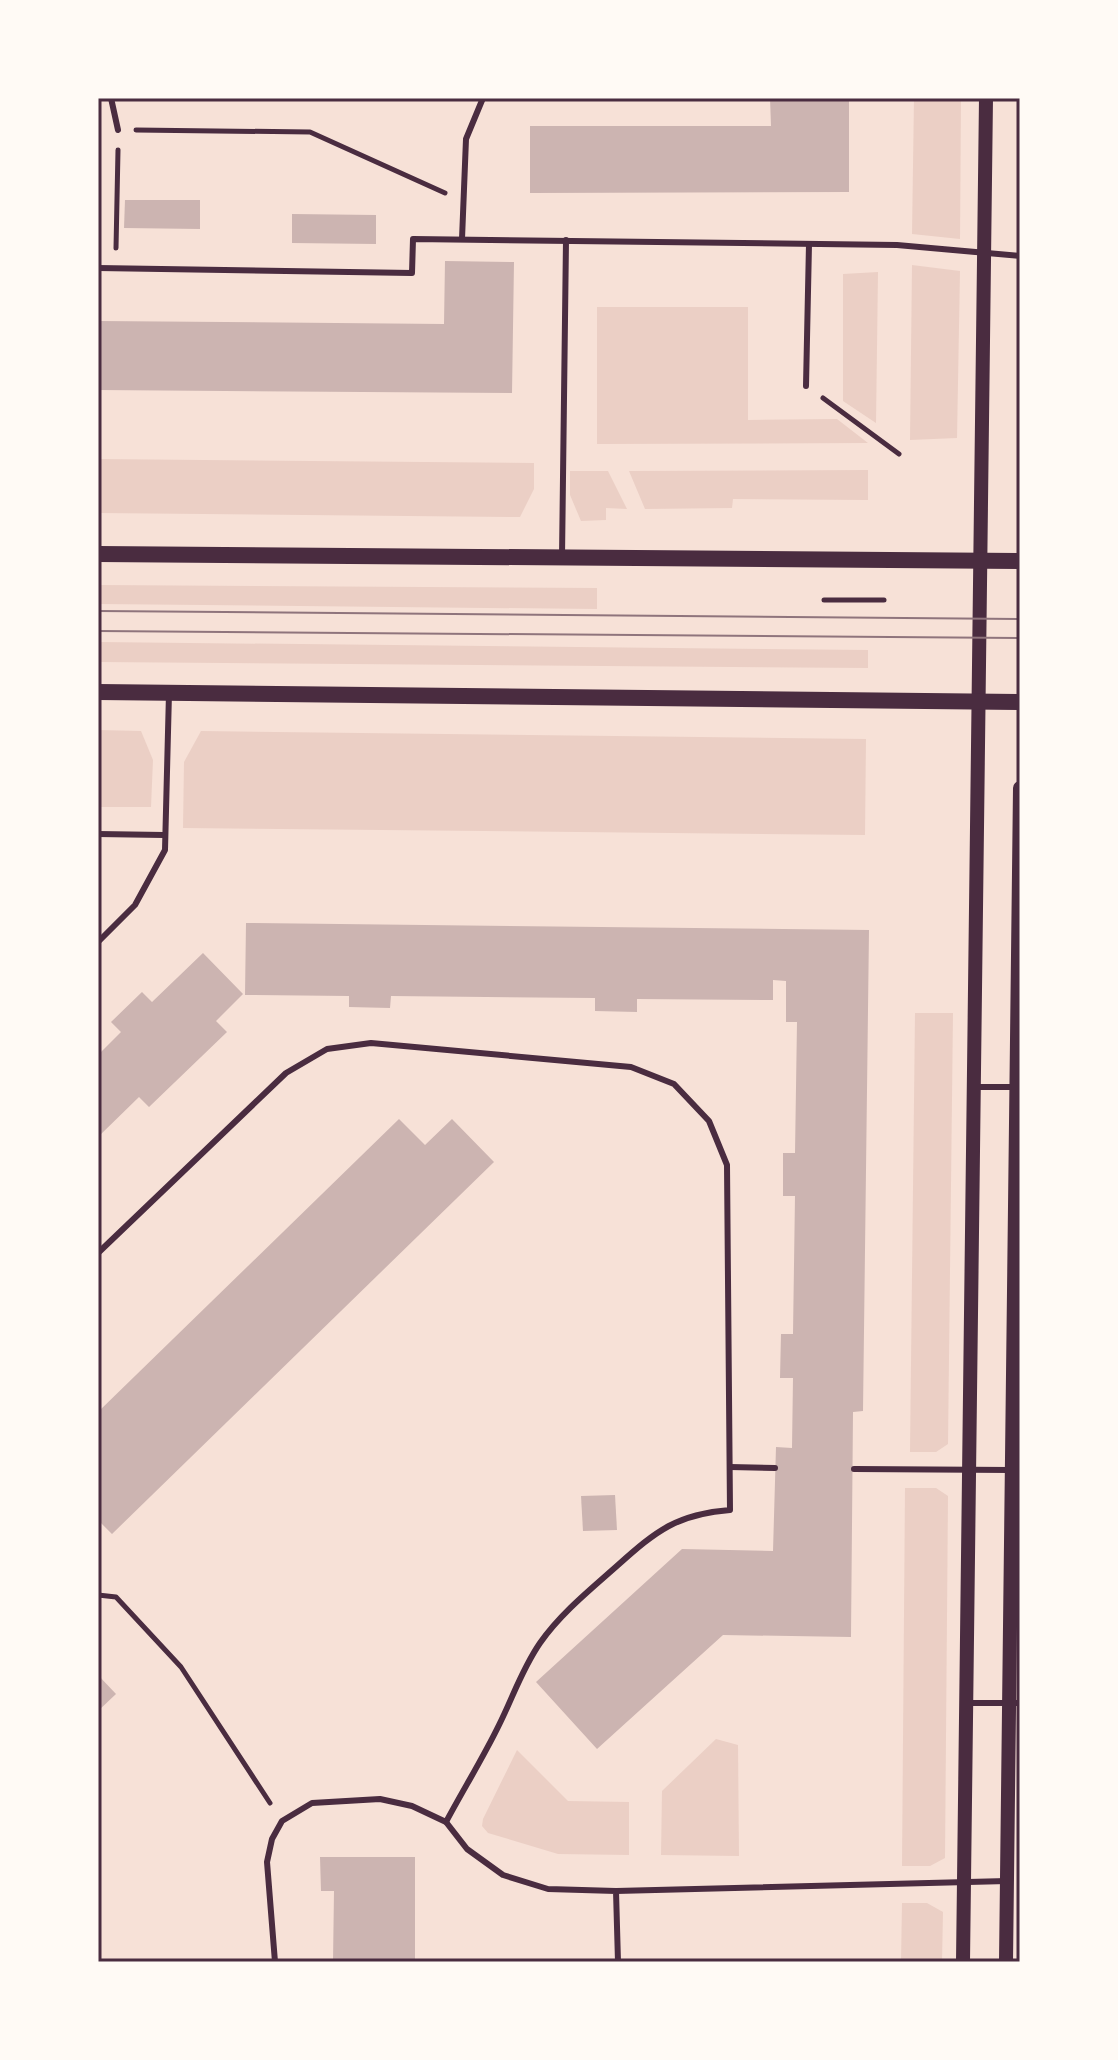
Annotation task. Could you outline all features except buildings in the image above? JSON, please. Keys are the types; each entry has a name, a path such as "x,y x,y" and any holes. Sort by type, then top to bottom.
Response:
{"main road":[{"path":"98,554 1020,561"},
{"path":"98,692 1020,702"}],"street":[{"path":"963,1962 986,98"},
{"path":"1006,1962 1014,1703 1011,1470 1020,788"}],"lane":[{"path":"111,98 118,130"},
{"path":"462,239 466,139 483,98"},
{"path":"98,268 412,273 413,239 897,245 1020,256"},
{"path":"562,557 566,240"},
{"path":"806,386 809,244"},
{"path":"98,942 135,905 165,850 169,693"},
{"path":"98,834 164,835"},
{"path":"98,1253 286,1073 327,1049 371,1043 631,1067 674,1084 709,1121 727,1165 730,1510 698,1512 673,1520 649,1537 575,1603 541,1641 446,1822"},
{"path":"973,1087 1018,1087"},
{"path":"730,1467 775,1468"},
{"path":"854,1469 1011,1470"},
{"path":"965,1703 1014,1703"},
{"path":"275,1962 267,1862 272,1839 282,1821 312,1803 380,1799 412,1806 446,1822 467,1849 503,1875 548,1889 616,1891 1007,1881"},
{"path":"616,1891 618,1962"}],"path":[{"path":"116,268 118,130 310,132 464,202"},
{"path":"806,386 899,454"},
{"path":"824,600 884,600"},
{"path":"98,1595 116,1597 181,1667 282,1821"}],"shaded area":[{"path":"914,98 961,98 960,239 912,234"},
{"path":"912,265 960,271 957,438 910,440"},
{"path":"878,272 876,423 843,401 843,274"},
{"path":"597,307 748,307 748,420 837,419 868,443 597,444"},
{"path":"98,459 534,463 534,489 520,517 98,513"},
{"path":"868,470 868,500 733,499 732,508 645,509 629,471"},
{"path":"570,471 608,471 627,509 606,508 606,520 581,521 570,495"},
{"path":"98,585 597,588 597,609 98,604"},
{"path":"98,642 868,650 868,668 98,662"},
{"path":"98,730 141,731 153,760 151,807 98,807"},
{"path":"201,731 866,739 865,835 183,828 184,762"},
{"path":"915,1013 953,1013 948,1444 936,1452 910,1452"},
{"path":"905,1488 936,1488 948,1496 945,1858 930,1866 902,1866"},
{"path":"716,1739 738,1745 739,1856 661,1855 662,1791"},
{"path":"517,1750 568,1801 629,1802 629,1855 558,1854 488,1833 482,1826 483,1819"},
{"path":"902,1903 927,1903 943,1912 942,1962 901,1962"}],"tram line":[{"path":"98,611 1020,619"},
{"path":"98,631 1020,638"}]}
